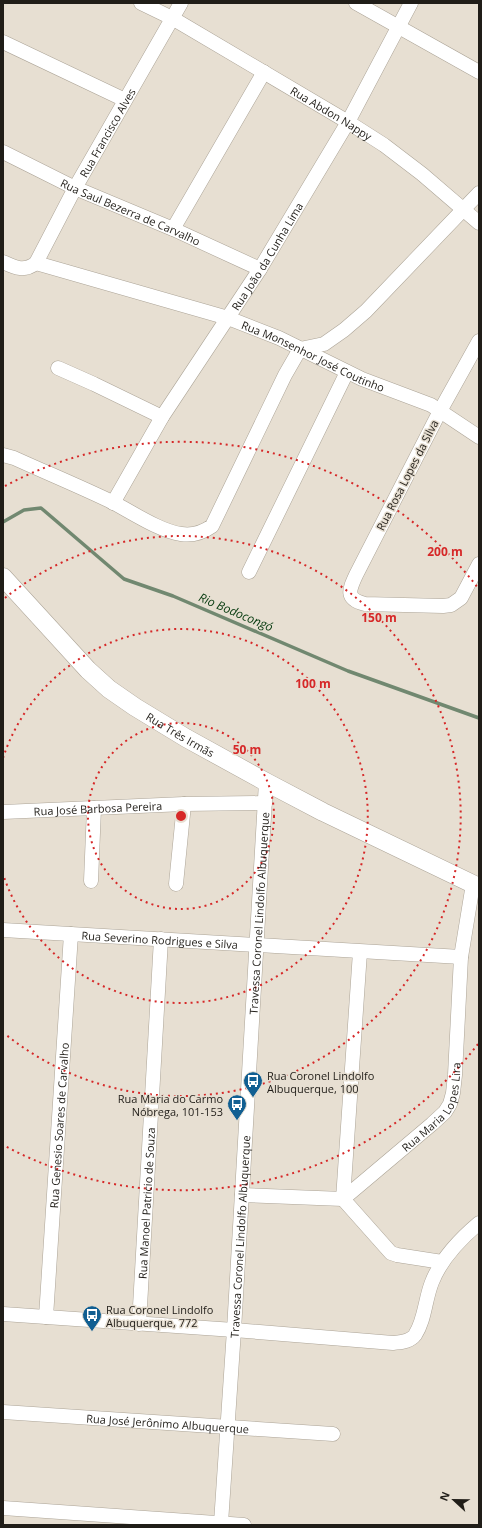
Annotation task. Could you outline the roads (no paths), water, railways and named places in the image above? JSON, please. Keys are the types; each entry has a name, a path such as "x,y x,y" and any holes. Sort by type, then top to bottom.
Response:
{"street":[{"name":"Rua Abdon Nappy","path":"141,3 172,18 348,122 384,145 422,174 479,223"},
{"name":"Rua Francisco Alves","path":"36,263 75,188 181,3"},
{"path":"356,3 479,72"},
{"name":"Rua João da Cunha Lima","path":"113,503 162,417 260,269 348,122 411,3"},
{"path":"3,42 125,100"},
{"path":"173,229 264,72"},
{"name":"Rua Saul Bezerra de Carvalho","path":"3,152 75,188 173,229 260,269"},
{"path":"3,455 14,458 113,503 165,529 180,534 192,535 203,532 212,526 285,375 300,349 324,344 344,330 366,311 479,193"},
{"name":"Rua Monsenhor José Coutinho","path":"3,262 25,269 36,263 228,318 279,338 362,379 431,405 479,437"},
{"name":"Rua Rosa Lopes da Silva","path":"479,341 440,410 351,585 350,592 354,600 365,604 451,605 461,598 479,564"},
{"path":"58,368 162,417"},
{"path":"249,572 347,372"},
{"name":"Rua Três Irmãs","path":"3,577 88,670 109,689 186,738 266,782 476,886"},
{"name":"Travessa Coronel Lindolfo Albuquerque","path":"221,1523 234,1330 266,782"},
{"name":"Rua José Barbosa Pereira","path":"3,812 184,804 265,803"},
{"path":"176,884 184,804"},
{"path":"91,881 94,808"},
{"name":"Rua Maria Lopes Lira","path":"343,1199 432,1124 445,1112 450,1104 455,1075 461,957 476,886"},
{"name":"Rua Severino Rodrigues e Silva","path":"3,930 461,957"},
{"name":"Rua Genesio Soares de Carvalho","path":"46,1317 71,934"},
{"name":"Rua Manoel Patricio de Souza","path":"139,1324 161,939"},
{"path":"360,952 343,1199 391,1253 442,1262"},
{"path":"242,1195 343,1199"},
{"path":"3,1314 393,1343 407,1340 414,1336 419,1328 431,1283 442,1262 479,1223"},
{"name":"Rua José Jerônimo Albuquerque","path":"3,1412 333,1434"},
{"path":"3,1508 244,1525"}],"waterway":[{"name":"Rio Bodocongó","path":"3,522 24,510 41,508 124,579 173,596 348,671 479,718"}],"place":[{"name":"Rua Coronel Lindolfo Albuquerque, 100","path":"253,1098"},
{"name":"Rua Maria do Carmo Nóbrega, 101-153","path":"237,1121"},
{"name":"Rua Coronel Lindolfo Albuquerque, 772","path":"92,1332"}]}
